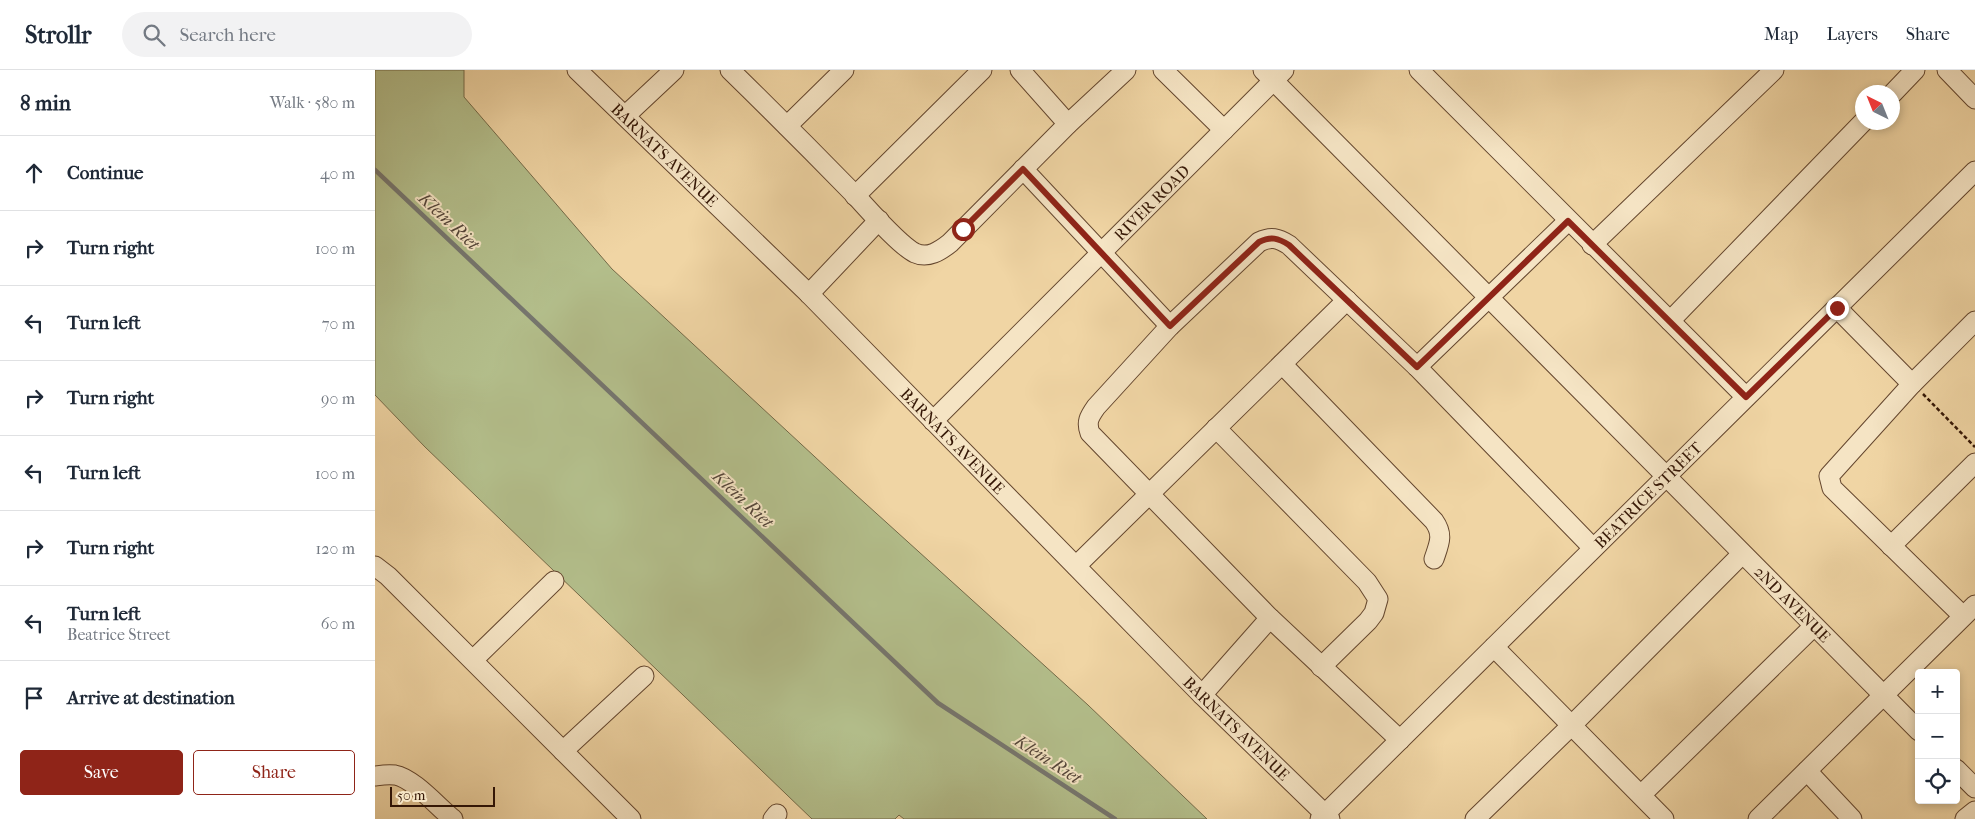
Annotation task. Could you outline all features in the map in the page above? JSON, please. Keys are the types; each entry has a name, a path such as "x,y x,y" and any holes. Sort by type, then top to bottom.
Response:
{"street":[{"name":"BARNATS AVENUE","path":"577,70 809,294 1202,695 1325,817"},
{"path":"625,116 674,70"},
{"path":"729,70 879,220 916,253 932,254 950,243 1068,124 1126,70"},
{"path":"787,126 844,70"},
{"path":"855,196 983,70"},
{"path":"1020,70 1068,124"},
{"path":"1163,70 1224,130"},
{"path":"1419,70 1746,397"},
{"path":"1592,245 1774,70"},
{"path":"1900,86 1915,70"},
{"path":"1947,70 1975,99"},
{"name":"RIVER ROAD","path":"933,421 1224,130 1273,74"},
{"name":"2ND AVENUE","path":"1273,74 1488,297 1915,728"},
{"path":"1670,321 1855,130"},
{"path":"1023,169 1170,326"},
{"name":"BEATRICE STREET","path":"1325,817 1593,548 1975,171"},
{"path":"809,294 879,220"},
{"path":"1417,367 1568,221"},
{"path":"1400,740 1270,618 1090,434 1087,425 1089,418 1105,395 1170,326 1259,242 1272,237 1279,239 1289,245 1417,367 1593,548"},
{"path":"1076,566 1347,300"},
{"path":"1837,308 1913,384"},
{"path":"1758,819 1969,610 1891,546 1832,488 1829,476 1913,384 1975,321"},
{"path":"1282,364 1434,521 1441,535 1435,559"},
{"path":"1216,428 1367,582 1378,599 1374,613 1368,621 1321,667"},
{"path":"1891,546 1975,463"},
{"path":"1475,819 1742,554"},
{"path":"375,566 388,576 473,660 631,819"},
{"path":"473,660 554,580"},
{"path":"1202,695 1270,618"},
{"path":"1641,795 1814,626"},
{"path":"1494,647 1663,819"},
{"path":"563,751 644,676"},
{"path":"1807,771 1852,819"},
{"path":"1960,773 1975,788"},
{"path":"375,776 385,774 396,775 409,782 453,819"},
{"path":"1965,819 1975,811"}],"path":[{"path":"1913,384 1949,418 1975,447"}],"green space":[{"path":"375,70 464,70 464,97 612,269 855,494 1088,705 1207,819 904,819 899,815 895,819 812,819 425,447 375,395"}],"waterway":[{"name":"Klein Riet","path":"375,170 938,703 1115,819"}],"route":[{"path":"963,229 1023,169 1170,326 1259,242 1272,237 1279,239 1289,245 1417,367 1568,221 1746,397 1837,308"}]}
